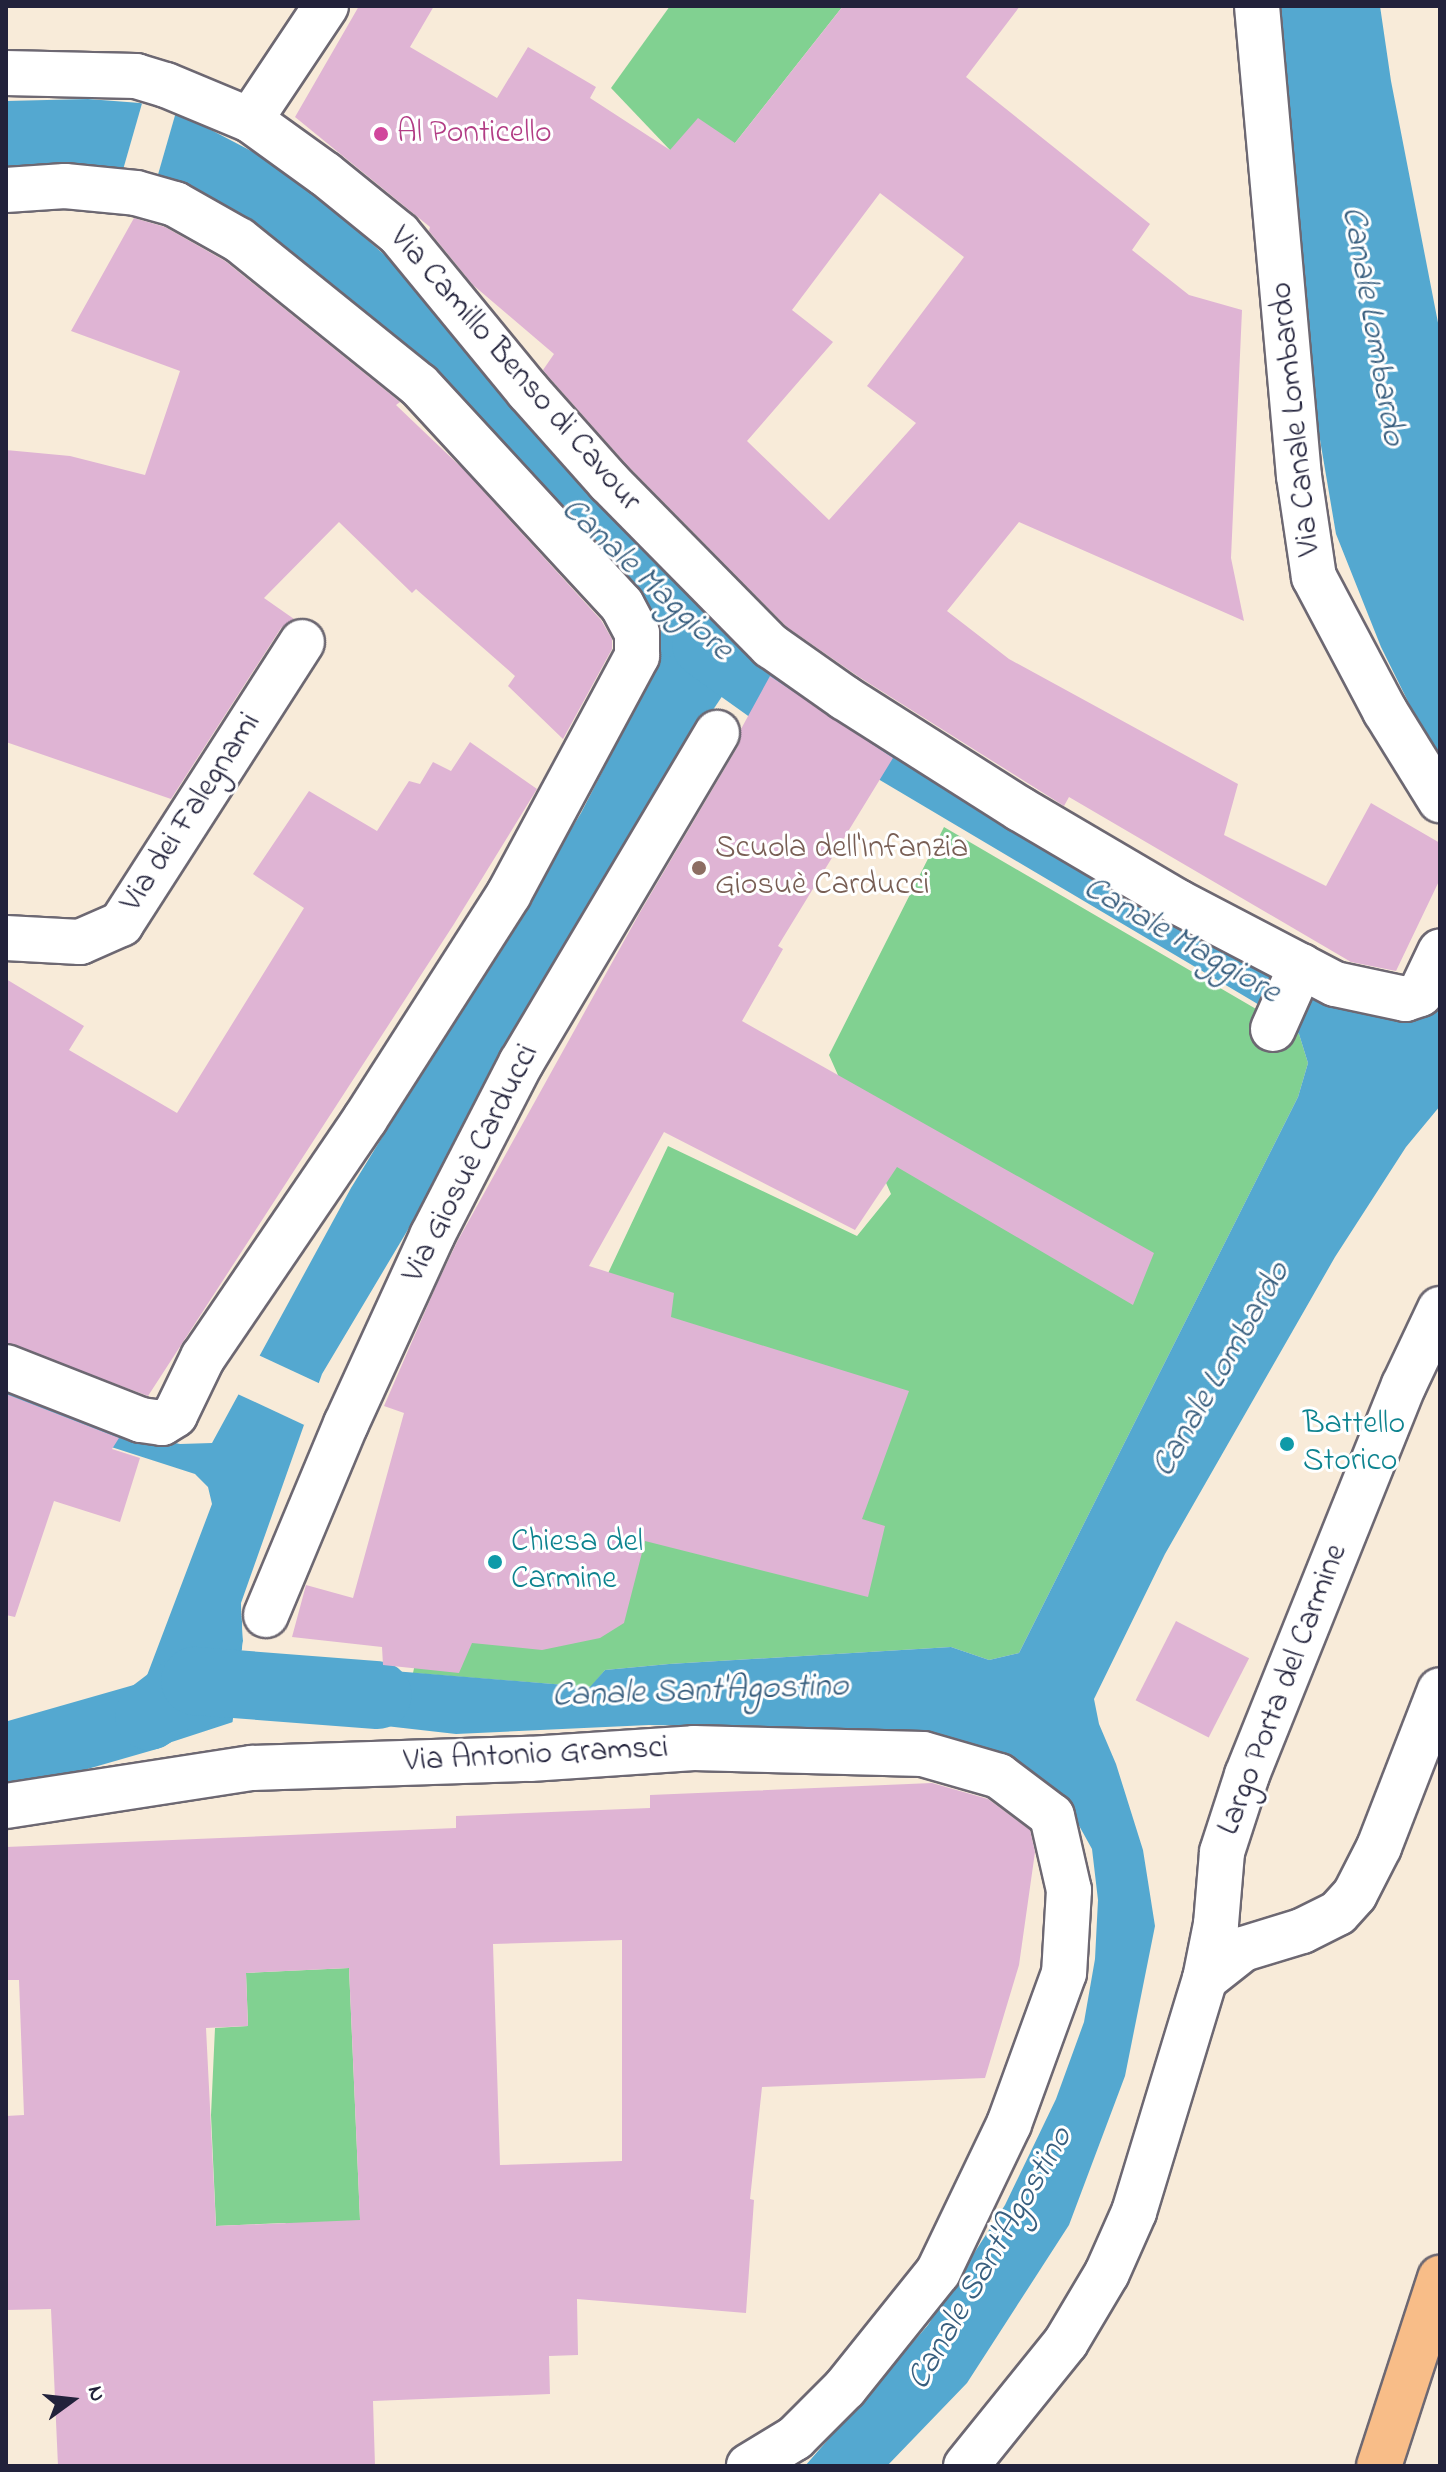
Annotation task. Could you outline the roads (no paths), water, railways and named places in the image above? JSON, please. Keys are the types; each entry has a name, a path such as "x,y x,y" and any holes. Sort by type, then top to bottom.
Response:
{"main road":[{"path":"1379,2466 1440,2278"}],"street":[{"path":"250,120 326,6"},
{"name":"Via Canale Lombardo","path":"1257,6 1299,476 1314,577 1385,711 1440,800"},
{"name":"Via Camillo Benso di Cavour","path":"6,73 136,76 250,120 325,174 399,234 528,391 609,482 771,646 845,698 1020,809 1311,976"},
{"path":"6,190 65,186 137,189 175,204 239,240 419,385 622,605 637,633 637,656 509,894 214,1362 175,1415 162,1423 141,1420 6,1367"},
{"name":"Via dei Falegnami","path":"6,938 80,942 121,924 302,642"},
{"name":"Via Giosuè Carducci","path":"266,1615 340,1421 432,1236 521,1063 717,733"},
{"path":"1273,1029 1311,976 1405,999 1420,994 1438,964"},
{"name":"Largo Porta del Carmine","path":"966,2466 1066,2342 1107,2273 1134,2212 1205,1979 1216,1924 1222,1852 1247,1775 1404,1385 1440,1309"},
{"path":"1205,1979 1243,1949 1302,1931 1338,1913 1355,1894 1379,1847 1440,1690"},
{"name":"Via Antonio Gramsci","path":"6,1806 252,1768 530,1759 694,1748 923,1754 999,1776 1052,1816 1069,1890 1064,1973 1009,2124 938,2272 845,2388 795,2438 749,2466"}],"water":[{"name":"Canale Lombardo","path":"1281,6 1380,6 1391,81 1440,333 1440,766 1381,647 1336,534 1318,428"},
{"path":"88,99 140,103 194,121 257,154 327,204 388,258 471,346 750,655 322,1374 241,1603 243,1641 233,1722 141,1752 6,1786 6,1732 135,1696 143,1686 212,1504 208,1487 195,1474 6,1413 6,1384 146,1437 180,1444 212,1443 351,1188 581,813 660,660 650,617 378,328 325,281 259,235 6,178 6,101"},
{"name":"Canale Lombardo","path":"776,674 1340,1005 1440,974 1440,1106 1406,1147 1335,1257 1165,1554 1094,1699 1099,1724 1116,1764 1143,1850 1155,1926 1125,2076 1069,2225 967,2383 887,2466 805,2466 928,2325 1005,2205 1056,2099 1084,2022 1095,1959 1098,1900 1092,1849 1077,1822 1058,1800 964,1744 822,1728 649,1725 456,1734 280,1714 287,1657 379,1662 381,1670 590,1687 605,1670 669,1664 951,1647 989,1660 1019,1653 1298,1097 1308,1063 1299,1034 1256,1003 841,757 757,700"}],"waterway":[{"name":"Canale Maggiore","path":"670,609 706,644 840,740"},
{"name":"Canale Sant'Agostino","path":"6,1757 149,1716 195,1681 377,1695"}],"place":[{"name":"Al Ponticello","path":"381,134"},
{"name":"Scuola dell'Infanzia Giosuè Carducci","path":"699,868"},
{"name":"Battello Storico","path":"1287,1444"},
{"name":"Chiesa del Carmine","path":"495,1562"}]}
